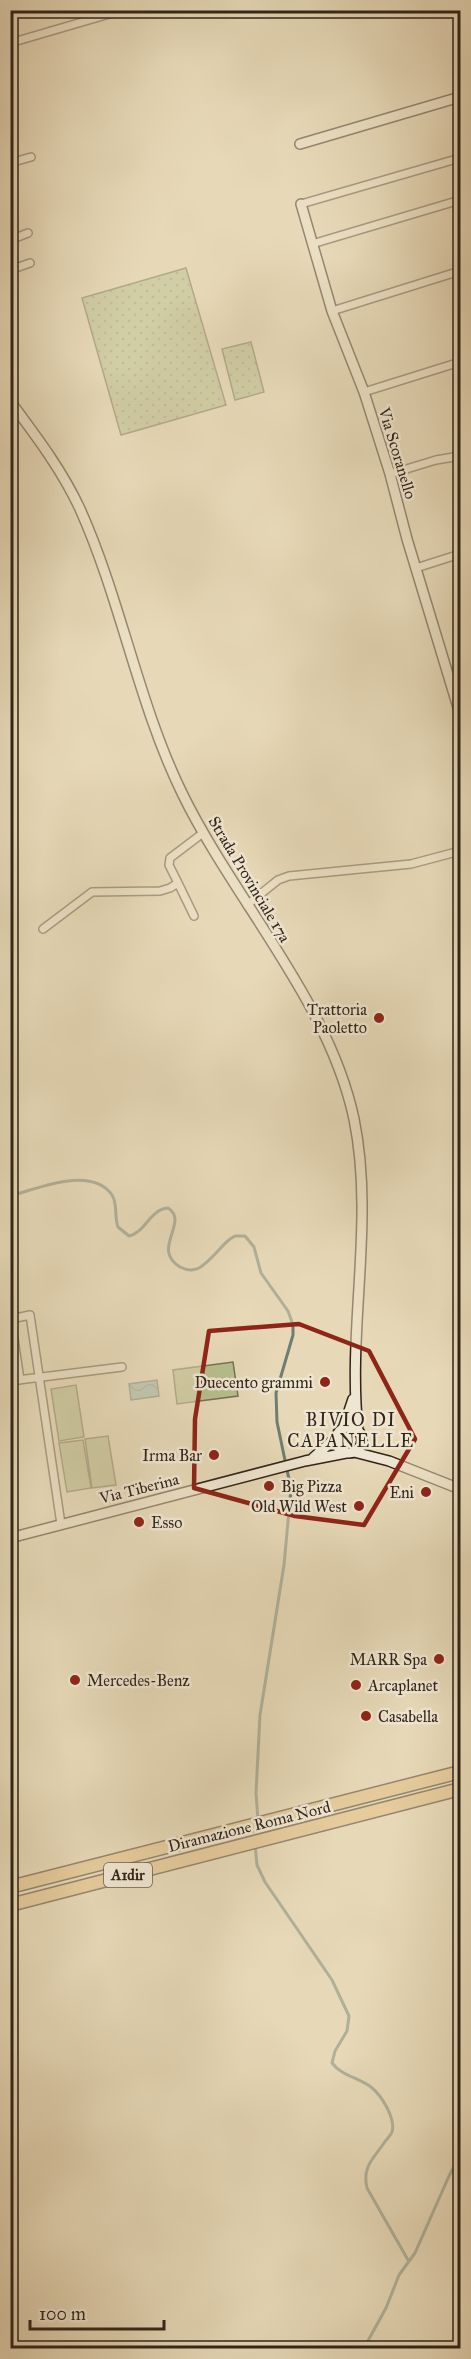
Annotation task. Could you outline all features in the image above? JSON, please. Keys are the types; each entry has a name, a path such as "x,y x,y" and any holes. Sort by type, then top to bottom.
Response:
{"highway":[{"name":"Diramazione Roma Nord","path":"10,1887 460,1772"},
{"name":"Diramazione Roma Nord","path":"10,1905 460,1789"}],"main road":[{"path":"300,144 460,97"},
{"name":"Via Scoranello","path":"301,204 332,311 364,392 390,474 460,714"},
{"name":"Strada Provinciale 17a","path":"10,401 58,469 80,509 178,785 203,833 323,1032 342,1077 352,1109 359,1156 363,1215 354,1397"},
{"path":"354,1397 361,1447 350,1453 337,1444 354,1397"},
{"path":"308,1460 340,1432 351,1428 375,1452 389,1461"},
{"name":"Via Tiberina","path":"10,1538 308,1460 350,1453 389,1461 460,1489"}],"street":[{"path":"10,43 123,10"},
{"path":"10,163 31,157"},
{"path":"301,204 460,158"},
{"path":"312,244 460,200"},
{"path":"10,240 28,233"},
{"path":"10,270 30,263"},
{"path":"332,311 460,271"},
{"path":"364,392 460,362"},
{"path":"390,474 436,460 460,456"},
{"path":"416,568 460,554"},
{"path":"194,916 169,860 203,833"},
{"path":"247,904 278,880 289,876 411,864 460,851"},
{"path":"43,929 92,892 164,890 178,883"},
{"path":"20,1380 11,1319 30,1316 61,1524"},
{"path":"10,1381 122,1367"}],"highlighted area":[{"path":"299,1324 369,1351 415,1439 364,1525 295,1516 194,1488 195,1419 209,1331"}],"green space":[{"path":"186,268 226,405 121,435 82,298"},
{"path":"251,342 264,392 235,400 222,349"},
{"path":"233,1362 238,1396 177,1404 173,1370"},
{"path":"76,1385 84,1437 59,1441 51,1389"},
{"path":"108,1436 116,1485 92,1488 85,1439"},
{"path":"83,1440 91,1488 67,1492 59,1443"}],"water":[{"path":"157,1380 159,1396 131,1400 129,1384"}],"waterway":[{"path":"10,1196 78,1180 103,1186 115,1202 118,1227 129,1236 135,1234 157,1212 168,1208 175,1216 168,1250 170,1256 173,1262 180,1267 192,1270 203,1265 230,1239 235,1236 245,1236 254,1247 261,1273 288,1311 293,1325 293,1335 276,1393 277,1422 291,1489 284,1565 260,1715 256,1793 258,1820"},
{"path":"255,1844 257,1865 265,1882 332,1980 349,2016 347,2031 335,2051 332,2063 340,2071 371,2087 379,2095 390,2114 392,2132 367,2169 366,2181 367,2188 408,2260"},
{"path":"364,2348 386,2308 399,2275 415,2253 460,2155"}],"place":[{"name":"Trattoria Paoletto","path":"379,1018"},
{"name":"Duecento grammi","path":"325,1382"},
{"name":"Irma Bar","path":"214,1455"},
{"name":"Big Pizza","path":"269,1486"},
{"name":"Eni","path":"426,1492"},
{"name":"Old Wild West","path":"359,1506"},
{"name":"Esso","path":"139,1522"},
{"name":"MARR Spa","path":"439,1659"},
{"name":"Mercedes-Benz","path":"75,1680"},
{"name":"Arcaplanet","path":"356,1685"},
{"name":"Casabella","path":"366,1716"}],"district":[{"name":"BIVIO DI CAPANELLE","path":"351,1430"}]}
